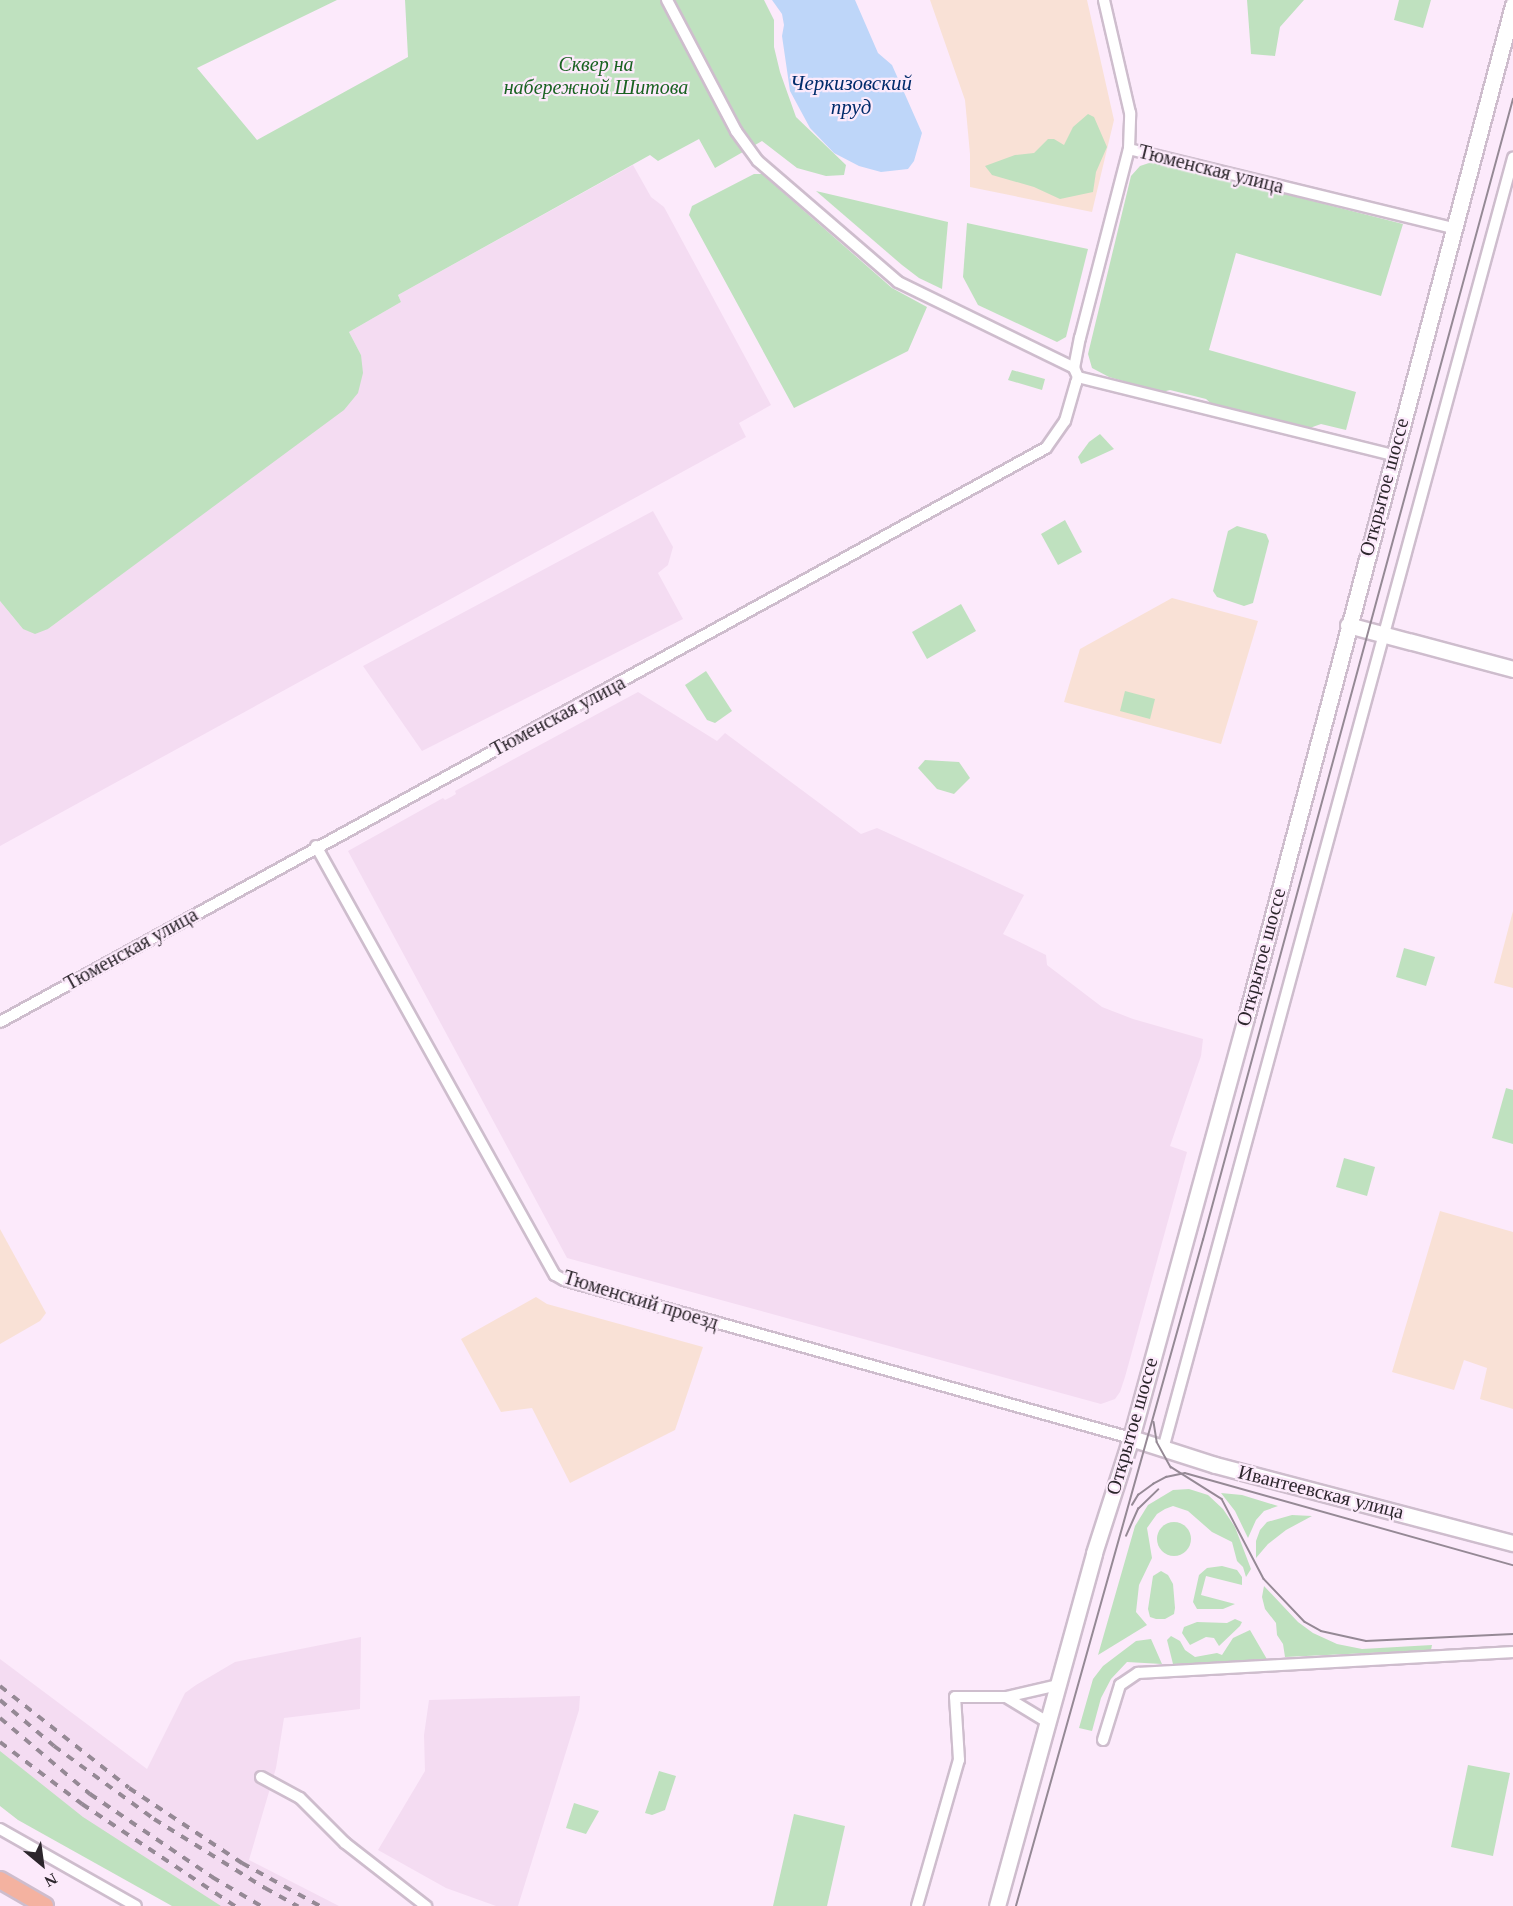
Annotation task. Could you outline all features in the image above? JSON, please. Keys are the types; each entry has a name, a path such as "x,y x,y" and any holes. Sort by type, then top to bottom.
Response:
{"main road":[{"name":"Открытое шоссе","path":"997,1906 1094,1553 1131,1438 1246,1018 1452,228 1506,60 1513,5"},
{"path":"1348,625 1513,669"},
{"name":"Ивантеевская улица","path":"1131,1438 1215,1465 1513,1543"},
{"path":"0,1880 45,1906"}],"street":[{"path":"668,0 736,131 758,161 898,282 1076,372 1393,455"},
{"path":"1104,0 1130,113 1129,149"},
{"name":"Тюменская улица","path":"0,1022 316,846 704,637 1046,448 1065,421 1129,149 1452,228"},
{"path":"1163,1449 1513,158"},
{"name":"Тюменский проезд","path":"316,846 555,1275 564,1281 1131,1438"},
{"path":"1103,1740 1120,1685 1130,1676 1169,1670 1513,1652"},
{"path":"916,1906 959,1760 956,1697 1006,1697 1058,1685"},
{"path":"1006,1697 1049,1723"},
{"path":"261,1777 300,1798 345,1843 426,1906"},
{"path":"0,1829 136,1906"}],"shaded area":[{"path":"930,0 1087,0 1114,120 1092,212 970,187 970,154 965,100"},
{"path":"633,165 651,197 664,207 771,405 739,423 746,437 0,846 0,601 23,629 48,629 208,510 361,355 349,332 401,302 398,295"},
{"path":"653,511 673,547 668,565 658,573 683,619 422,751 363,666"},
{"path":"1172,598 1258,621 1221,744 1064,702 1080,649"},
{"path":"638,692 717,741 725,733 861,834 877,828 1024,895 1003,934 1046,955 1047,965 1102,1007 1133,1019 1203,1039 1201,1056 1170,1146 1187,1152 1125,1377 1115,1399 1101,1404 567,1258 348,851 443,798 445,800 451,797 456,794 455,791"},
{"path":"1513,911 1513,988 1494,983"},
{"path":"1440,1211 1513,1232 1513,1409 1480,1399 1487,1368 1464,1360 1454,1390 1392,1372"},
{"path":"0,1229 46,1313 40,1321 0,1344"},
{"path":"536,1297 547,1304 703,1347 675,1430 570,1483 532,1408 501,1412 461,1339"},
{"path":"361,1637 360,1709 284,1718 276,1768 249,1860 339,1906 198,1906 0,1766 0,1659 147,1769 185,1693 196,1685 235,1662"},
{"path":"580,1696 579,1710 518,1906 496,1906 446,1888 378,1850 425,1771 424,1735 429,1700"}],"green space":[{"name":"Сквер на набережной Шитова","path":"0,0 337,0 197,68 257,140 408,57 405,0 764,0 774,20 774,47 796,117 846,165 844,175 826,176 797,168 762,141 715,168 699,139 658,161 650,155 398,295 401,302 349,332 361,355 363,373 358,393 344,410 48,629 35,634 23,629 0,601"},
{"path":"1247,0 1304,0 1280,27 1275,56 1251,54"},
{"path":"1399,0 1431,0 1423,28 1394,20"},
{"path":"1088,114 1094,117 1107,147 1096,172 1093,192 1060,199 1034,187 992,175 985,166 1015,155 1034,153 1048,139 1054,139 1064,145 1073,127"},
{"path":"1155,161 1403,224 1381,296 1236,253 1209,350 1356,392 1346,430 1321,424 1307,429 1216,408 1206,399 1170,390 1162,392 1109,377 1092,368 1088,354 1131,176 1140,166"},
{"path":"754,174 762,174 892,288 927,307 908,351 794,408 689,215 692,206"},
{"path":"816,191 948,222 942,289 919,278 902,265"},
{"path":"967,223 1088,249 1066,337 1057,342 978,305 963,277"},
{"path":"1012,370 1045,379 1042,390 1008,380"},
{"path":"1100,434 1114,449 1081,464 1078,457 1089,442"},
{"path":"1065,520 1082,552 1058,565 1041,534"},
{"path":"1237,526 1266,534 1269,541 1253,603 1244,606 1217,597 1213,591 1228,531"},
{"path":"961,604 976,631 927,659 912,632"},
{"path":"706,671 732,711 715,723 707,720 685,685"},
{"path":"1125,691 1155,699 1150,719 1120,711"},
{"path":"925,760 959,762 970,778 954,794 937,789 918,768"},
{"path":"1404,948 1435,957 1426,986 1396,977"},
{"path":"1506,1088 1513,1090 1513,1144 1492,1138"},
{"path":"1344,1158 1375,1167 1367,1196 1336,1187"},
{"path":"1189,1489 1208,1495 1223,1509 1235,1527 1251,1569 1246,1577 1243,1567 1237,1561 1232,1542 1212,1532 1188,1511 1173,1506 1165,1509 1157,1514 1147,1528 1152,1558 1139,1585 1136,1612 1147,1625 1098,1655 1135,1526 1148,1505 1173,1490"},
{"path":"1221,1493 1242,1495 1278,1506 1264,1511 1256,1520 1248,1538 1235,1511"},
{"path":"1292,1515 1312,1516 1286,1530 1268,1544 1256,1558 1256,1541 1260,1530 1267,1522"},
{"path":"1174,1522 1186,1527 1191,1539 1186,1551 1174,1556 1162,1551 1157,1539 1162,1527"},
{"path":"1222,1566 1237,1570 1242,1577 1242,1585 1206,1576 1201,1595 1235,1604 1223,1609 1197,1609 1193,1602 1199,1575 1207,1568"},
{"path":"1161,1571 1168,1575 1173,1584 1175,1608 1174,1614 1165,1619 1156,1619 1150,1617 1148,1609 1153,1576"},
{"path":"1264,1586 1298,1622 1313,1633 1337,1644 1362,1649 1432,1645 1431,1650 1285,1657 1283,1644 1277,1635 1276,1623 1265,1609 1262,1597"},
{"path":"1235,1619 1242,1622 1240,1626 1219,1646 1214,1638 1206,1637 1190,1645 1182,1633 1184,1627 1197,1622 1227,1623"},
{"path":"1250,1630 1268,1661 1173,1664 1167,1640 1171,1636 1180,1641 1185,1650 1195,1657 1217,1653 1222,1655 1233,1638"},
{"path":"1151,1639 1162,1664 1127,1662 1111,1679 1101,1698 1092,1731 1079,1728 1093,1679 1103,1666 1136,1641"},
{"path":"0,1751 83,1817 221,1906 172,1906 18,1820 0,1806"},
{"path":"1468,1765 1510,1773 1493,1856 1451,1847"},
{"path":"659,1771 676,1776 665,1810 652,1815 645,1813"},
{"path":"574,1803 599,1811 586,1834 566,1828"},
{"path":"794,1814 845,1826 827,1906 773,1906"}],"water":[{"name":"Черкизовский пруд","path":"772,0 855,0 878,53 892,65 922,133 914,161 908,169 881,172 859,166 834,153 810,128 790,91 782,36 784,25 782,14"}],"tram line":[{"path":"1016,1906 1203,1240 1513,99"},
{"path":"1154,1422 1157,1442 1171,1467 1222,1499 1264,1579 1305,1622 1321,1631 1366,1641 1513,1634"},
{"path":"1132,1505 1138,1495 1153,1484 1166,1477 1185,1473 1513,1565"},
{"path":"1126,1536 1138,1509 1158,1490"}],"railway":[{"path":"0,1686 129,1788 242,1863 320,1906"},
{"path":"0,1700 54,1746 154,1819 298,1906"},
{"path":"0,1718 90,1794 212,1877 261,1906"},
{"path":"0,1742 82,1804 235,1906"}]}
